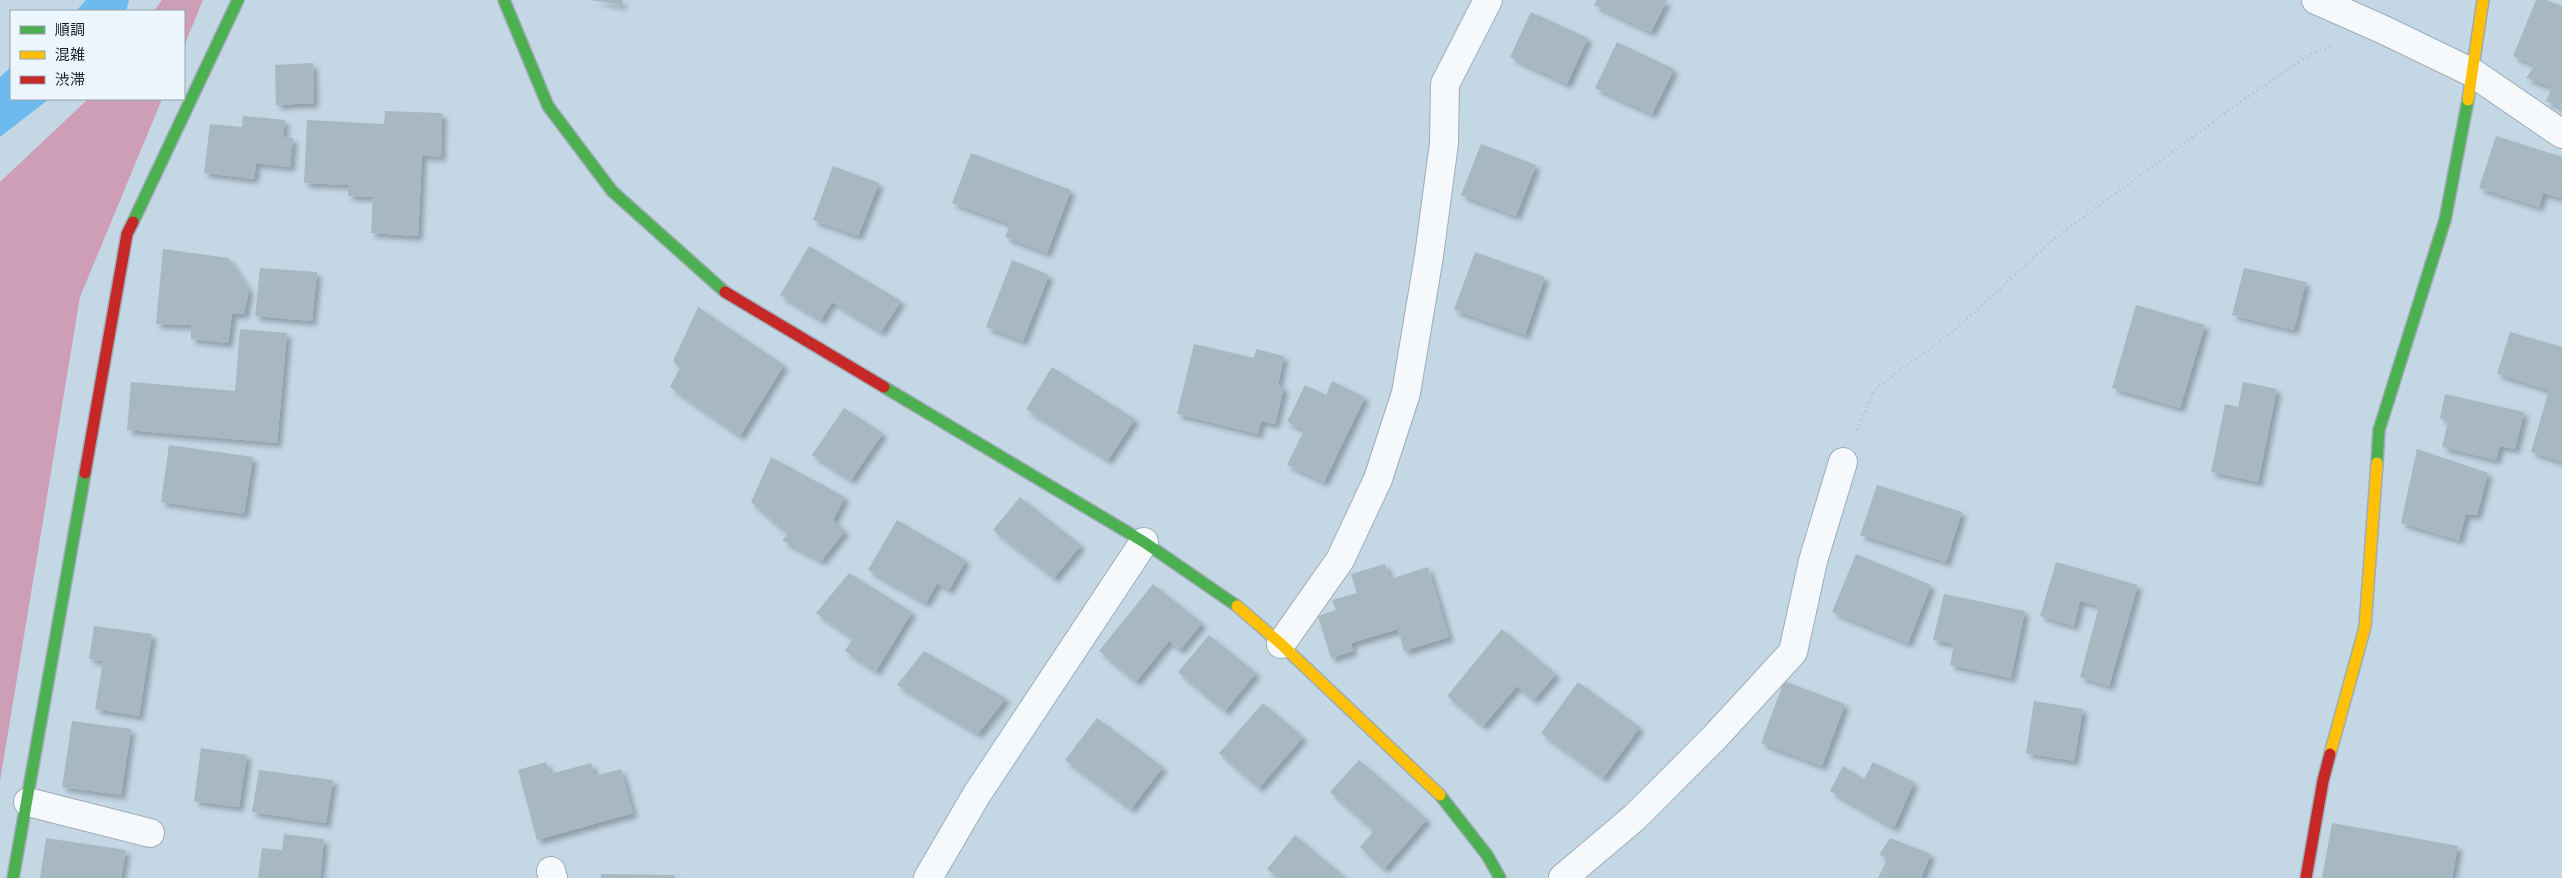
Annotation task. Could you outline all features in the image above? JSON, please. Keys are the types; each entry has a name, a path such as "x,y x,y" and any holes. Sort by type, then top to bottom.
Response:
{"street":[{"path":"13,878 128,234 238,0"},
{"path":"504,0 548,106 612,192 722,290 1144,542 1233,603 1281,644 1440,795 1487,855 1500,878"},
{"path":"1281,644 1340,560 1378,479 1406,392 1430,256 1444,143 1445,84 1488,0"},
{"path":"2316,0 2473,73 2562,134"},
{"path":"2306,878 2322,781 2365,628 2379,430 2445,220 2473,73 2483,0"},
{"path":"1563,878 1635,817 1715,737 1793,652 1813,561 1843,462"},
{"path":"928,878 977,794 1144,542"},
{"path":"28,802 150,833"}],"path":[{"path":"1843,462 1876,388 1954,331 2055,238 2240,102 2312,53 2384,30"}],"shaded area":[{"path":"162,0 203,0 185,44 185,10 155,10"},
{"path":"87,100 162,100 80,297 0,781 0,182"}],"water":[{"path":"86,0 129,0 126,10 77,10"},
{"path":"10,68 10,100 48,100 0,137 0,77"}],"building":[{"path":"590,0 623,0 622,5"},
{"path":"1597,0 1667,0 1651,32 1594,5"},
{"path":"2536,0 2546,0 2562,6 2562,108 2546,101 2552,87 2526,78 2535,65 2513,56"},
{"path":"1531,12 1588,38 1567,84 1510,57"},
{"path":"1617,42 1674,69 1652,114 1595,88"},
{"path":"313,63 314,103 276,105 275,65"},
{"path":"385,111 442,113 441,157 422,155 418,236 371,233 373,197 348,196 348,185 304,183 307,120 384,124"},
{"path":"243,116 285,120 283,137 293,138 290,167 256,163 254,179 204,173 210,124 242,127"},
{"path":"2496,136 2562,157 2561,198 2543,193 2539,207 2479,188"},
{"path":"1481,144 1536,165 1516,216 1461,195"},
{"path":"971,153 1071,190 1047,253 1005,237 1010,224 952,203"},
{"path":"833,166 879,183 858,236 813,220"},
{"path":"809,246 901,301 881,332 832,302 821,320 780,295"},
{"path":"163,249 228,258 249,290 244,314 232,314 228,343 191,339 191,325 156,324"},
{"path":"1475,252 1545,277 1525,335 1454,310"},
{"path":"1012,260 1049,275 1023,341 986,327"},
{"path":"260,268 317,272 312,321 255,316"},
{"path":"2244,268 2306,282 2294,330 2232,315"},
{"path":"2136,305 2205,325 2180,408 2112,388"},
{"path":"698,307 784,365 740,436 670,387 680,368 673,361"},
{"path":"240,329 287,333 277,443 127,430 131,382 235,391"},
{"path":"2510,332 2562,347 2562,462 2531,452 2549,390 2497,374"},
{"path":"1194,344 1254,358 1256,349 1284,356 1278,385 1284,387 1275,424 1261,421 1258,434 1177,414"},
{"path":"1052,367 1135,419 1108,460 1026,409"},
{"path":"1332,381 1365,397 1324,482 1287,465 1304,430 1287,422 1305,385 1326,395"},
{"path":"2243,382 2277,389 2258,482 2211,472 2225,404 2238,407"},
{"path":"2445,394 2524,412 2515,449 2500,446 2496,460 2442,447 2448,423 2440,418"},
{"path":"844,408 883,433 851,480 812,455"},
{"path":"169,445 253,457 244,514 161,502"},
{"path":"2417,449 2488,473 2477,515 2466,514 2459,540 2401,523"},
{"path":"771,457 845,497 833,520 845,531 821,561 782,540 788,534 751,502"},
{"path":"1877,485 1962,512 1946,562 1860,535"},
{"path":"1020,497 1081,545 1054,578 993,530"},
{"path":"897,520 966,560 949,590 937,583 926,603 868,570"},
{"path":"1856,554 1931,585 1908,643 1832,612"},
{"path":"2056,562 2138,585 2109,686 2080,677 2099,606 2080,601 2074,626 2040,616"},
{"path":"1385,564 1390,579 1428,567 1449,637 1404,651 1398,629 1351,643 1353,651 1331,658 1318,616 1336,610 1332,600 1357,593 1351,574"},
{"path":"849,573 912,612 876,671 845,651 853,638 816,613"},
{"path":"1153,584 1202,623 1180,650 1169,641 1136,682 1099,651"},
{"path":"1944,594 2025,611 2011,678 1950,665 1954,644 1933,640"},
{"path":"94,626 152,634 139,716 95,709 103,661 89,659"},
{"path":"1502,629 1556,674 1534,700 1517,686 1483,726 1447,696"},
{"path":"1209,635 1256,673 1225,711 1178,672"},
{"path":"924,651 1006,698 978,734 897,685"},
{"path":"1784,681 1845,704 1822,766 1761,743"},
{"path":"1578,682 1640,727 1603,778 1541,733"},
{"path":"2034,701 2083,709 2074,761 2026,753"},
{"path":"1263,703 1303,737 1259,788 1219,753"},
{"path":"1097,718 1163,767 1131,809 1065,760"},
{"path":"72,721 131,729 121,795 62,787"},
{"path":"201,748 247,755 239,807 194,801"},
{"path":"1359,760 1427,819 1384,869 1360,847 1374,831 1330,792"},
{"path":"546,762 550,774 591,763 595,776 621,769 633,813 537,840 518,770"},
{"path":"1873,762 1914,782 1894,828 1830,791 1843,766 1864,779"},
{"path":"259,770 333,780 326,823 252,812"},
{"path":"2332,823 2458,846 2452,878 2322,878"},
{"path":"284,834 324,839 320,878 258,878 262,848 282,850"},
{"path":"1295,835 1346,878 1278,878 1267,869"},
{"path":"46,838 126,850 121,878 40,878"},
{"path":"1890,838 1931,854 1921,878 1878,878 1888,858 1879,855"},
{"path":"601,874 675,875 675,878 601,878"}],"traffic: fast":[{"path":"133,222 238,0"},
{"path":"504,0 548,106 612,191 725,292"},
{"path":"2377,463 2379,430 2445,220 2468,100"},
{"path":"884,387 1144,542 1237,606"},
{"path":"13,878 85,473"},
{"path":"1440,795 1487,855 1500,878"}],"traffic: slow":[{"path":"2468,100 2483,0"},
{"path":"2330,754 2365,627 2377,463"},
{"path":"1237,606 1281,644 1440,795"}],"traffic: jam":[{"path":"85,473 127,234 133,222"},
{"path":"725,292 884,387"},
{"path":"2306,878 2323,781 2330,754"}]}
